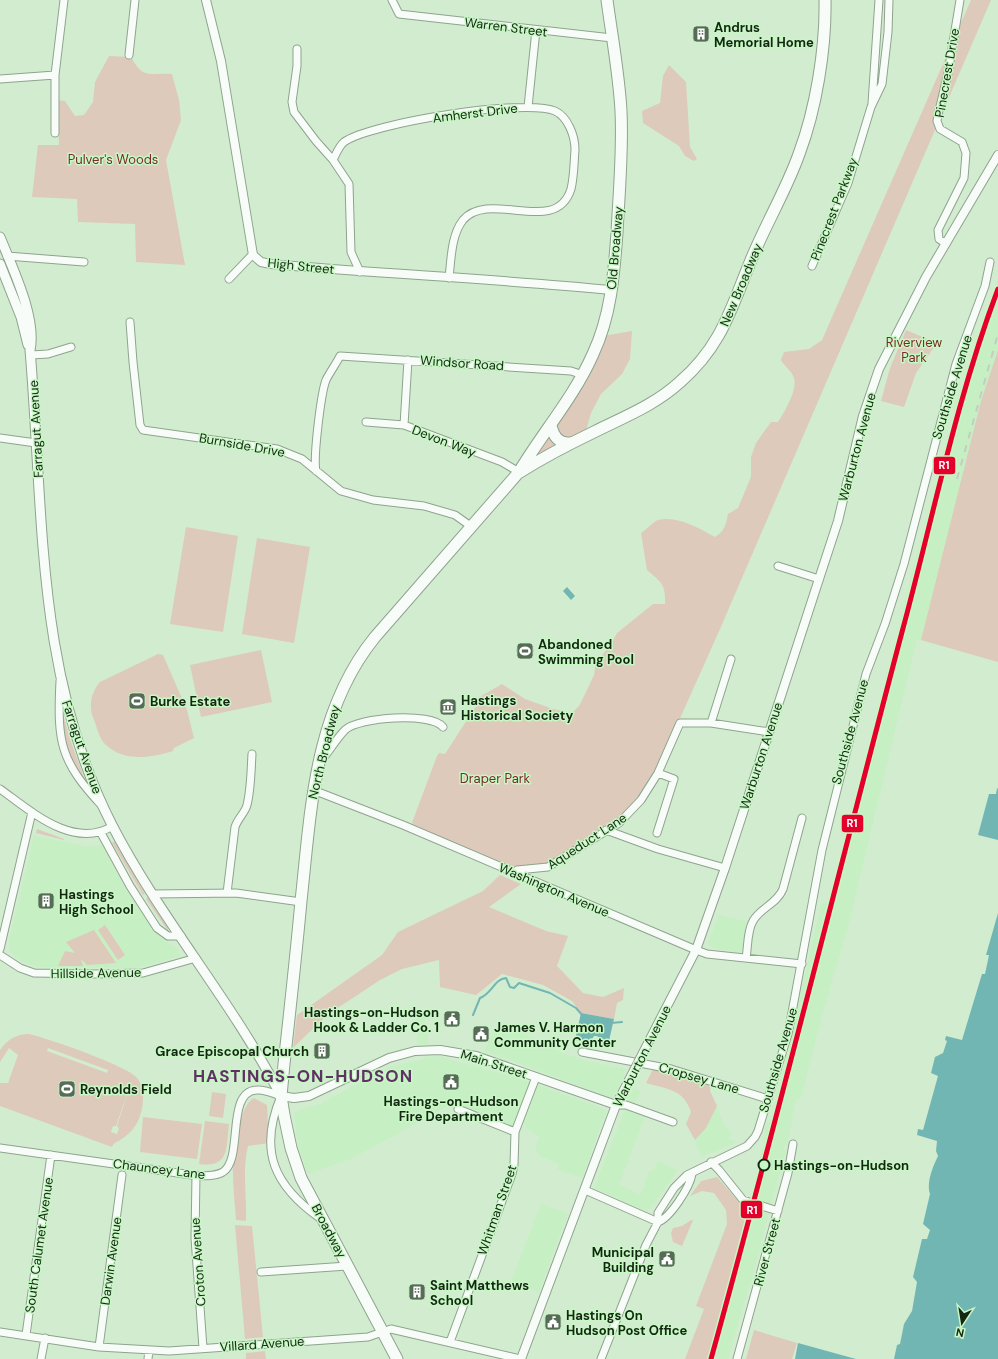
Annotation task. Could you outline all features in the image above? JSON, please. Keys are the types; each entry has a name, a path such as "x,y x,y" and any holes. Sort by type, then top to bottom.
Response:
{"main road":[{"name":"Old Broadway","path":"520,472 530,454 583,375 603,329 611,290 616,251 622,146 620,98 607,0"},
{"name":"New Broadway","path":"520,472 570,443 638,411 667,394 699,364 720,336 762,236 790,178 804,140 821,59 825,0"},
{"name":"Farragut Avenue","path":"0,237 30,321 36,443 46,585 53,642 75,733 88,771 113,826 153,894 255,1049 281,1096"},
{"name":"Farragut Avenue","path":"0,264 4,282 21,317 31,352"},
{"path":"4,282 18,286"},
{"path":"550,425 557,439 566,444 570,443"},
{"name":"North Broadway","path":"281,1096 313,790 335,704 357,661 375,637 520,472"},
{"name":"Broadway","path":"281,1096 286,1131 295,1162 305,1188 396,1359"}],"street":[{"path":"55,133 55,74 64,0"},
{"path":"129,55 135,0"},
{"name":"High Street","path":"206,0 222,68 253,254 257,260 271,264 360,272 558,284 611,290"},
{"name":"Warren Street","path":"392,0 400,14 612,38"},
{"name":"Pinecrest Parkway","path":"872,106 878,0"},
{"name":"Pinecrest Parkway","path":"812,266 848,183 872,106 882,84 888,32 889,0"},
{"name":"Pinecrest Drive","path":"946,244 940,239 938,230 966,174 964,146 962,142 940,129 937,121 948,73 960,0"},
{"path":"528,107 536,30"},
{"path":"297,49 297,66 292,102 294,112 307,131 333,160 349,184 351,252 360,272"},
{"path":"0,79 55,74"},
{"name":"Amherst Drive","path":"333,160 340,146 344,142 388,125 505,107 528,107 554,110 560,114 570,127 575,147 573,178 567,196 554,209 529,211 484,208 469,215 458,229 453,249 449,278"},
{"name":"Warburton Avenue","path":"520,1359 616,1105 696,950 725,868 819,579 839,514 864,416 879,369 926,277 998,155"},
{"path":"228,279 253,254"},
{"path":"7,256 84,262"},
{"name":"Southside Avenue","path":"658,1222 658,1213 674,1188 683,1178 711,1162 740,1150 752,1141 758,1131 788,1034 802,964 823,842 866,674 885,624 904,564 956,364 985,286 990,262"},
{"name":"Burnside Drive","path":"130,322 140,425 143,430 277,449 302,459 341,491 355,496 424,506 455,515 472,527"},
{"path":"31,352 48,354 68,350 71,347"},
{"name":"Windsor Road","path":"316,471 316,447 321,397 326,381 340,356 571,371 583,375"},
{"path":"404,425 408,360"},
{"name":"Devon Way","path":"366,422 404,425 502,462 520,472"},
{"path":"0,438 36,443"},
{"path":"778,566 819,579"},
{"path":"731,659 711,723 769,732"},
{"path":"61,679 59,731 64,752 75,773 104,809"},
{"path":"319,763 345,730 361,723 399,717 434,720 443,727"},
{"name":"Aqueduct Lane","path":"514,873 517,870 548,868 619,823 632,812 658,773 680,723 711,723"},
{"path":"227,893 235,827 237,820 245,810 248,797 252,754"},
{"path":"657,833 674,779 658,773"},
{"path":"0,789 51,824 65,830 80,833 101,833 113,826"},
{"name":"Washington Avenue","path":"313,790 403,825 707,954 802,964"},
{"path":"0,949 32,812"},
{"path":"746,958 753,920 781,895 802,818"},
{"path":"606,830 658,849 725,868"},
{"path":"101,833 130,886 158,928 168,936 180,936"},
{"path":"153,894 227,893 302,902"},
{"name":"Hillside Avenue","path":"0,955 20,968 34,972 89,974 143,974 196,958"},
{"name":"Main Street","path":"281,1096 294,1098 309,1096 389,1058 427,1050 454,1051 476,1056 616,1105"},
{"name":"Cropsey Lane","path":"582,1052 660,1067 768,1099"},
{"name":"Whitman Street","path":"450,1342 512,1174 514,1166 515,1132 536,1077"},
{"name":"Chauncey Lane","path":"0,1148 196,1175 217,1175 224,1172 230,1165 240,1105 245,1096 257,1090 281,1096"},
{"path":"281,1096 273,1115 271,1131 272,1154 276,1173 292,1194 322,1220"},
{"path":"616,1105 626,1105 673,1122"},
{"path":"458,1109 515,1132"},
{"name":"River Street","path":"738,1359 793,1144"},
{"name":"South Calumet Avenue","path":"26,1335 51,1155"},
{"path":"711,1162 741,1198 748,1203 776,1210"},
{"path":"601,1359 646,1245 658,1222 663,1220 671,1211 688,1187 692,1174"},
{"name":"Darwin Avenue","path":"99,1347 122,1175"},
{"name":"Croton Avenue","path":"196,1175 195,1238 203,1348"},
{"path":"585,1190 658,1222"},
{"path":"261,1272 347,1266"},
{"name":"Villard Avenue","path":"0,1332 99,1347 149,1350 203,1348 368,1337 392,1329 520,1359"},
{"path":"42,1359 45,1338"},
{"path":"148,1359 149,1350"}],"shaded area":[{"path":"998,279 998,350 981,401 921,640 917,639 848,927 825,1005 801,1098 797,1099 795,1105 787,1145 785,1145 783,1150 786,1150 780,1175 751,1283 728,1359 709,1359 748,1209 766,1131 764,1130 766,1122 769,1123 787,1055 821,904 828,902 958,395 983,318"},
{"path":"34,835 87,847 102,845 122,882 150,924 158,935 177,949 181,956 137,968 39,967 24,963 15,957 10,952 9,941"},
{"path":"719,915 749,922 745,953 718,949 707,945"},
{"path":"424,1013 429,1044 417,1045 417,1014"},
{"path":"496,1027 522,1033 558,1051 586,1061 627,1069 613,1098 484,1051"},
{"path":"438,1056 531,1082 515,1124 511,1126 450,1105 353,1158 308,1174 298,1146 294,1113 304,1108 318,1105 388,1067 426,1057"},
{"path":"538,1085 607,1110 582,1178 557,1169 559,1164 541,1157 535,1149 539,1137 526,1128 524,1121"},
{"path":"634,1087 641,1092 631,1110 645,1116 619,1185 640,1194 645,1186 644,1184 649,1171 654,1170 658,1161 677,1170 670,1182 647,1212 594,1188"},
{"path":"717,1106 725,1127 732,1134 729,1138 737,1142 701,1157 695,1140 706,1128"},
{"path":"541,1204 568,1214 539,1292 510,1284"}],"green space":[{"name":"Draper Park","path":"971,0 991,0 720,629 656,772 630,809 620,818 562,857 541,866 526,865 512,869 412,823 437,756 439,753 445,754 478,703 476,699 502,684 525,699 553,709 572,713 579,706 587,690 594,675 596,662 610,646 617,633 653,604 665,604 665,592 662,584 647,570 641,533 658,520 673,519 688,523 715,537 721,533 724,528 728,514 738,508 751,477 751,457 756,443 771,422 778,422 787,407 794,388 795,383 792,373 781,360 784,352 809,349 822,340"},
{"name":"Pulver's Woods","path":"109,56 131,57 139,69 143,72 152,74 172,74 179,100 181,120 166,160 185,265 136,262 135,224 78,222 77,199 32,197 38,145 59,145 57,100 65,101 75,116 84,115 93,102 95,82"},
{"path":"669,65 686,82 690,147 697,159 694,161 685,156 679,146 643,123 642,111 660,103 663,76"},
{"name":"Riverview Park","path":"906,330 937,343 916,373 904,407 881,401 890,368"},
{"path":"632,331 630,359 622,374 601,394 591,413 586,431 538,454 540,445 603,336"},
{"path":"998,350 998,662 921,640 981,401"},
{"path":"186,527 238,536 223,632 170,624"},
{"path":"257,538 310,547 294,643 242,634"},
{"name":"Burke Estate","path":"261,650 272,702 201,717 190,665"},
{"name":"Burke Estate","path":"158,654 163,655 187,710 194,738 174,748 173,751 147,757 121,754 106,745 100,736 91,710 91,700 94,690 100,682"},
{"path":"62,711 71,742 86,783 73,765 65,747"},
{"path":"37,829 64,839 64,840 36,833"},
{"path":"114,841 145,894 143,895 112,843"},
{"path":"109,842 142,896 141,897"},
{"path":"500,875 521,884 489,907 546,931 568,936 557,966 583,993 603,997 624,988 623,1000 617,1003 614,1019 581,1013 572,1001 543,985 502,974 476,995 440,987 439,960 402,969 380,980 327,1015 293,1048 297,1015 382,955 398,932 483,891"},
{"path":"148,897 168,928 168,931 146,899"},
{"path":"105,925 125,955 118,960 98,930"},
{"path":"94,930 116,963 87,965 81,959 83,966 58,966 65,951 75,953 66,942"},
{"path":"29,1034 104,1060 131,1073 137,1078 143,1091 143,1101 139,1119 126,1136 112,1147 0,1106 0,1083 8,1083 18,1055 9,1048 0,1062 0,1050 12,1038","holes":["48,1048 108,1070 107,1073 47,1051","130,1086 117,1126 119,1128 117,1134 111,1132 113,1126 116,1126"]},
{"path":"654,1067 711,1085 710,1091 717,1106 706,1128 695,1140 686,1124 691,1112 684,1099 673,1091 646,1083"},
{"path":"212,1092 226,1094 223,1118 209,1116"},
{"path":"254,1098 267,1105 269,1143 248,1146 245,1165 246,1221 236,1220 233,1174 235,1145 240,1120 244,1110 249,1102"},
{"path":"143,1117 202,1124 197,1159 140,1152"},
{"path":"205,1121 229,1124 226,1148 221,1159 216,1163 199,1164"},
{"path":"717,1177 738,1201 748,1209 709,1359 685,1359 704,1309 696,1306 727,1224 726,1210 714,1193 702,1191 690,1196 701,1181"},
{"path":"693,1220 682,1246 673,1242 671,1233 673,1228 682,1226"},
{"path":"235,1225 252,1226 263,1337 245,1339"},
{"path":"754,1330 797,1343 792,1359 746,1359"},
{"path":"265,1351 266,1359 246,1359 246,1353"}],"water":[{"path":"567,587 575,596 571,600 563,591"},
{"name":"Abandoned Swimming Pool","path":"518,645 534,650 531,658 516,651"},
{"path":"997,788 998,840 978,835 989,794 996,794"},
{"path":"998,913 998,1359 894,1359 897,1345 900,1344 904,1324 912,1311 917,1282 913,1277 922,1239 927,1239 930,1230 923,1224 930,1194 929,1180 938,1156 936,1151 937,1141 917,1135 918,1129 923,1130 938,1076 931,1073 935,1057 943,1053 947,1041 945,1040 946,1036 962,1040 982,974 985,974 989,955 986,955"},
{"path":"581,1013 614,1019 608,1045 601,1043 601,1039 597,1036 594,1036 590,1042 575,1040"},
{"path":"798,1343 856,1359 795,1359"}],"waterway":[{"path":"473,1015 480,998 499,981 506,978 510,987 514,988 519,983 550,993 576,1008 583,1016"},
{"path":"611,1023 622,1022"}],"railway":[{"path":"957,479 998,334"}],"transit line":[{"name":"R1","path":"711,1359 784,1087 957,416 983,331 998,289"}],"place":[{"name":"Andrus Memorial Home","path":"701,34"},
{"name":"Abandoned Swimming Pool","path":"525,651"},
{"name":"Burke Estate","path":"137,701"},
{"name":"Hastings Historical Society","path":"448,707"},
{"name":"Hastings High School","path":"46,901"},
{"name":"Hastings-on-Hudson Hook & Ladder Co. 1","path":"452,1019"},
{"name":"James V. Harmon Community Center","path":"481,1034"},
{"name":"Grace Episcopal Church","path":"322,1051"},
{"name":"Hastings-on-Hudson Fire Department","path":"451,1082"},
{"name":"Reynolds Field","path":"67,1089"},
{"name":"Hastings-on-Hudson","path":"764,1165"},
{"name":"Municipal Building","path":"667,1259"},
{"name":"Saint Matthews School","path":"417,1292"},
{"name":"Hastings On Hudson Post Office","path":"553,1322"}],"district":[{"name":"HASTINGS-ON-HUDSON","path":"303,1076"}]}
